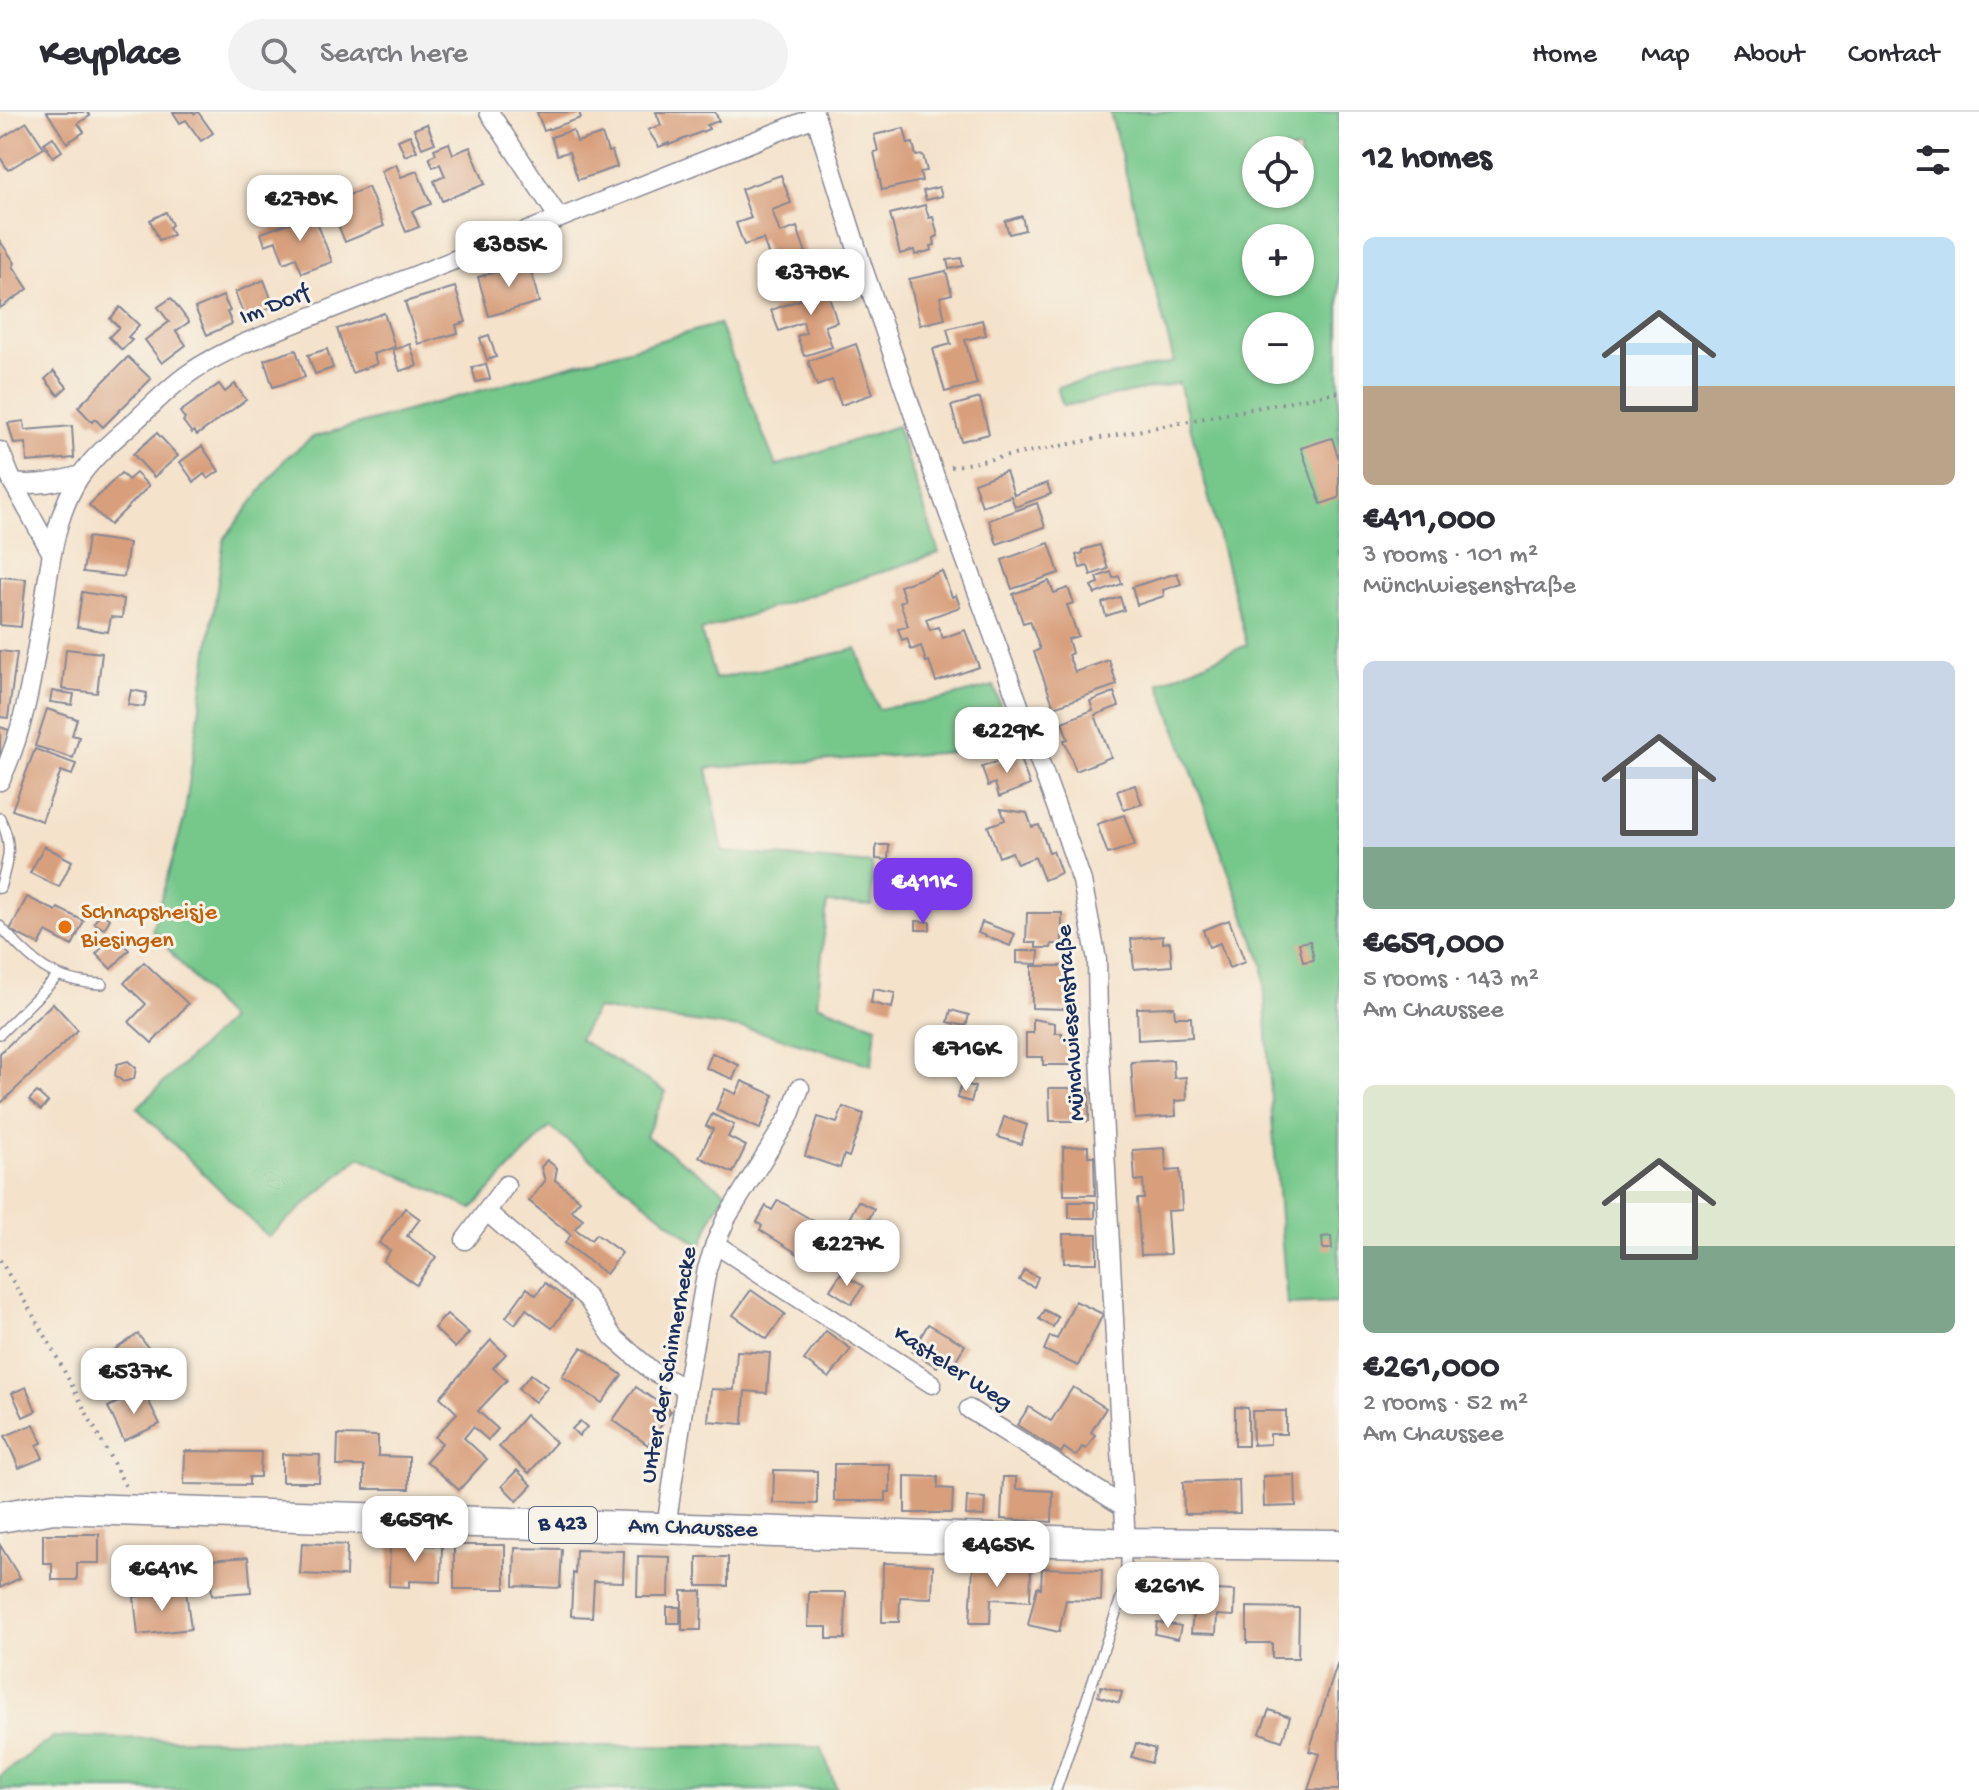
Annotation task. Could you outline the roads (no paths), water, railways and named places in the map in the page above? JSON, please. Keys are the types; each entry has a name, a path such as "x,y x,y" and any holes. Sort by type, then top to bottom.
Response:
{"main road":[{"name":"Am Chaussee","path":"0,1517 54,1508 1126,1544 1339,1545"}],"street":[{"path":"489,112 559,218"},
{"name":"Im Dorf","path":"0,781 22,722 58,525 81,475 99,454 190,372 245,343 814,115"},
{"name":"Münchwiesenstraße","path":"814,115 933,471 1082,881 1091,922 1097,960 1126,1544"},
{"path":"0,451 13,483 51,552"},
{"path":"13,483 47,484 81,475"},
{"name":"Unter der Schinnerhecke","path":"666,1528 707,1269 727,1217 789,1117 800,1088"},
{"path":"465,1240 506,1185"},
{"path":"487,1212 587,1298 613,1337 652,1371 686,1389"},
{"name":"Kasteler Weg","path":"715,1244 932,1384"},
{"name":"Kasteler Weg","path":"969,1409 1123,1506"}],"lane":[{"path":"0,818 8,835 9,856 0,888"},
{"path":"0,926 37,964 58,976 82,983 102,984"},
{"path":"0,1034 58,976"},
{"path":"1056,1790 1123,1592 1126,1544"}],"place":[{"name":"Schnapsheisje Biesingen","path":"65,927"}]}
